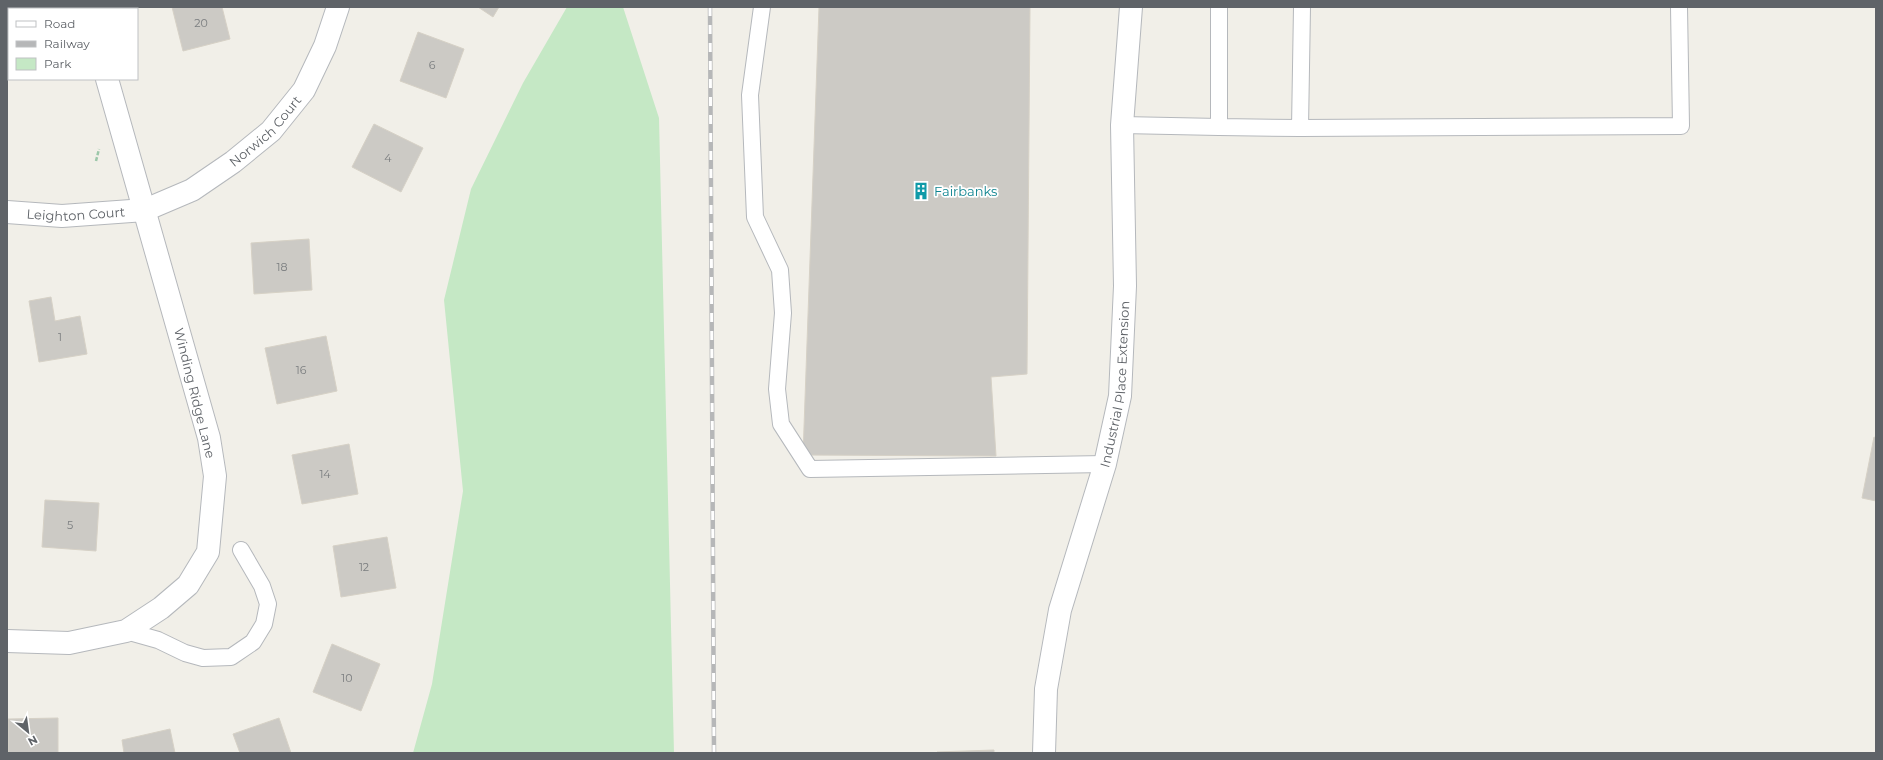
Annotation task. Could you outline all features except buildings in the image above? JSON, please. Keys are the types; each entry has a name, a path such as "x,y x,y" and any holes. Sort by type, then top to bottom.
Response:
{"street":[{"name":"Norwich Court","path":"145,210 192,190 233,162 271,131 304,90 324,46 338,7"},
{"name":"Industrial Place Extension","path":"1044,753 1046,689 1060,610 1105,464 1120,396 1125,286 1122,125 1131,7"},
{"name":"Winding Ridge Lane","path":"7,641 69,642 126,631 161,608 188,585 208,552 215,476 209,438 107,80"},
{"name":"Leighton Court","path":"7,212 62,216 145,210"}],"lane":[{"path":"762,7 750,95 755,217 780,270 783,313 778,389 781,424 810,469 1105,464"},
{"path":"1219,7 1219,127"},
{"path":"1300,128 1302,7"},
{"path":"1122,125 1300,128 1681,126 1679,7"},
{"path":"126,631 158,640 185,653 203,658 230,657 253,642 264,624 268,604 262,586 241,550"}],"green space":[{"path":"567,7 623,7 659,118 674,753 413,753 432,684 463,491 444,300 471,189 523,83"}],"railway":[{"path":"710,7 714,753"}],"place":[{"name":"Fairbanks","path":"921,191"}]}
